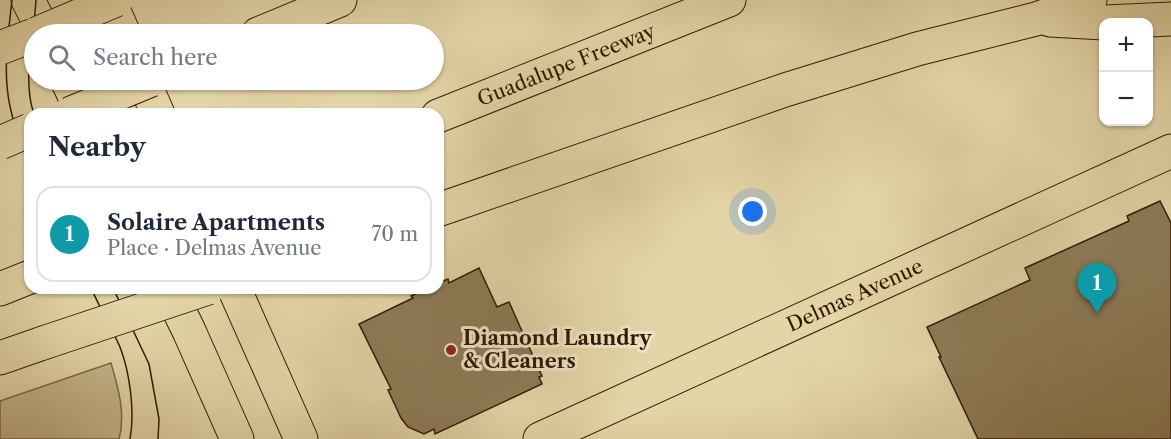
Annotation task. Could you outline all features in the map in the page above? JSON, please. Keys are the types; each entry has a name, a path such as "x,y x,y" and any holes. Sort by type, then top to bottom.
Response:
{"main road":[{"path":"28,0 40,24"},
{"path":"109,0 120,24"},
{"path":"60,24 116,0"},
{"path":"283,24 340,0"},
{"name":"Guadalupe Freeway","path":"444,114 729,0"},
{"path":"444,208 866,64 968,35 1036,19 1090,0"},
{"path":"1036,19 1099,23"},
{"path":"1153,20 1171,19"},
{"path":"0,48 24,39"},
{"path":"72,90 80,108"},
{"path":"83,108 127,90"},
{"path":"147,90 155,108"},
{"path":"0,143 24,133"},
{"name":"Delmas Avenue","path":"540,439 1171,151"},
{"path":"171,294 237,439"},
{"path":"0,358 190,294"},
{"path":"237,294 301,439"}],"shaded area":[{"path":"111,363 121,410 119,439 0,439 0,401"}],"building":[{"path":"1160,201 1171,223 1171,439 978,439 927,327 1030,280 1025,268 1129,221 1127,216"},
{"name":"Diamond Laundry & Cleaners","path":"479,268 497,307 509,302 542,376 539,377 542,384 435,434 434,429 424,434 408,427 401,418 388,390 391,389 359,324 413,298 411,296 415,294 444,294 444,281 448,279 449,283"}],"tram line":[{"path":"12,0 7,56 8,97 24,149"},
{"path":"34,24 36,0"},
{"path":"29,90 33,108"},
{"path":"94,294 120,347 126,369 132,405 130,439"},
{"path":"116,294 149,364 159,419 158,439"}],"place":[{"name":"Solaire Apartments","path":"1097,313"},
{"name":"Diamond Laundry & Cleaners","path":"451,350"}]}
